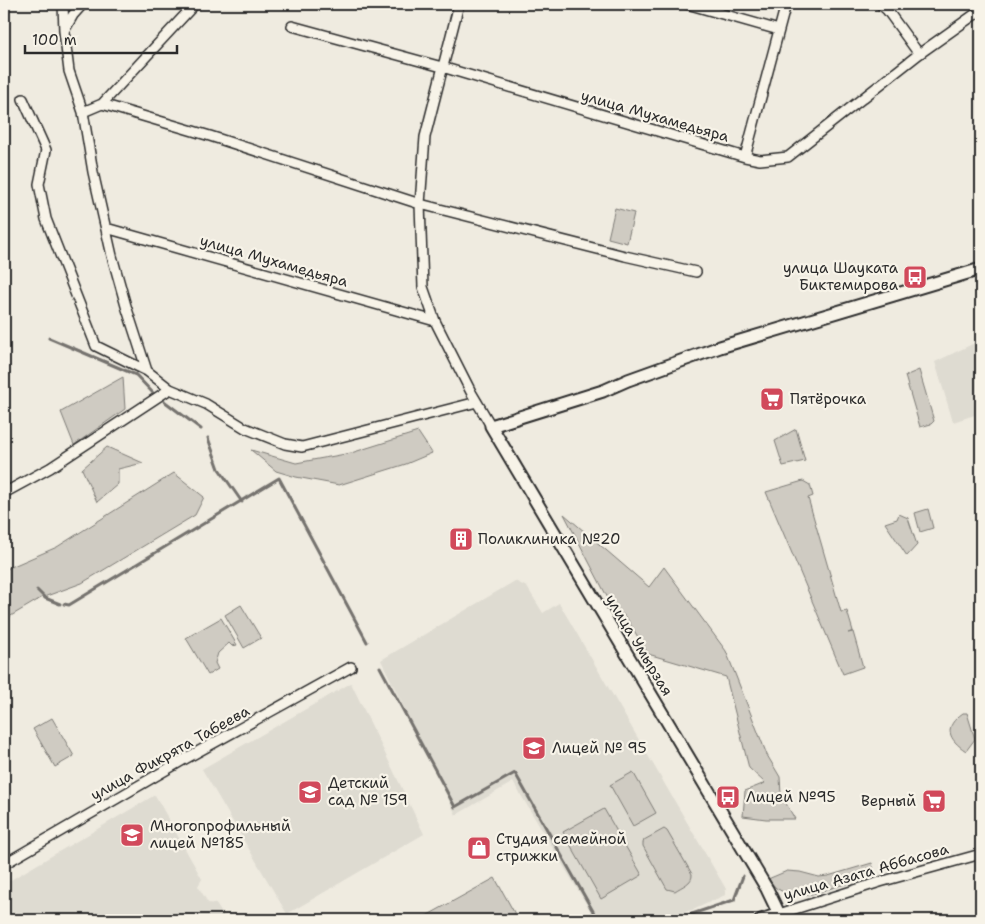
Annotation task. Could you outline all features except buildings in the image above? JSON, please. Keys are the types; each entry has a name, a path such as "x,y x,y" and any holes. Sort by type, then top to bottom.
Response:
{"street":[{"path":"63,4 69,71 82,112 93,172 126,306 147,371"},
{"path":"64,31 73,15 83,4"},
{"path":"82,112 102,104 195,4"},
{"path":"435,321 423,287 420,204 425,137 459,4"},
{"path":"686,4 779,30"},
{"path":"745,157 786,4"},
{"path":"880,4 887,10 919,54"},
{"name":"улица Мухамедьяра","path":"292,26 442,67 760,160 788,157 919,54 981,10"},
{"path":"23,100 46,150 39,184 46,219 96,346 147,371 170,389 206,404 245,428 285,444 302,447 477,402"},
{"path":"102,104 210,136 420,204 696,272"},
{"name":"улица Мухамедьяра","path":"106,228 435,321"},
{"path":"491,426 603,391 720,347 981,269"},
{"name":"улица Умырзая","path":"435,321 471,392 767,889 779,914"},
{"path":"4,493 50,468 170,389"},
{"name":"улица Фикрята Табеева","path":"4,864 183,760 351,667"},
{"name":"улица Азата Аббасова","path":"761,920 880,882 981,854"}],"shaded area":[{"path":"615,208 634,213 627,243 608,238"},
{"path":"981,340 981,413 953,422 935,362"},
{"path":"919,370 934,421 931,424 920,427 905,376"},
{"path":"123,377 125,409 74,445 61,412"},
{"path":"796,429 805,461 783,466 775,441"},
{"path":"418,432 432,453 406,464 339,485 296,477 276,471 251,450 296,463 351,453"},
{"path":"107,447 143,463 118,469 118,484 97,502 82,469"},
{"path":"174,473 204,497 195,515 82,583 41,598 4,620 4,570 57,547"},
{"path":"803,481 810,485 813,496 808,498 841,612 847,611 853,631 848,633 853,632 863,667 843,674 766,492"},
{"path":"928,509 933,528 920,532 915,513"},
{"path":"564,514 649,587 664,567 726,651 767,755 780,777 781,795 795,819 766,819 743,816 745,791 765,783 749,768 726,677 648,654 626,617 613,608"},
{"path":"899,514 908,518 917,545 907,556 885,523 897,519"},
{"name":"Лицей № 95","path":"515,581 527,587 543,613 559,603 726,889 725,895 695,909 660,920 596,920 513,782 456,815 381,660"},
{"path":"241,605 261,638 244,648 225,615"},
{"path":"221,618 237,645 232,646 229,643 218,653 215,663 218,669 208,675 186,638"},
{"name":"Детский сад № 159","path":"351,683 424,834 287,914 202,769"},
{"path":"963,713 967,713 975,739 966,751 955,742 950,733 952,723"},
{"path":"52,718 74,756 55,767 33,729"},
{"path":"633,772 656,813 633,826 610,785"},
{"name":"Многопрофильный лицей №185","path":"155,795 202,879 198,886 208,903 216,904 226,920 4,920 4,884"},
{"path":"604,809 642,875 601,899 563,832"},
{"path":"664,829 692,874 689,882 675,891 667,889 643,846 644,840"},
{"path":"872,863 875,875 812,894 799,896 787,894 776,888 768,879 787,871 819,877 828,876"},
{"path":"495,878 515,914 504,920 419,920"}],"waterway":[{"path":"49,338 136,375 153,393"},
{"path":"164,401 201,429"},
{"path":"208,438 219,469 242,502"},
{"path":"64,604 69,605 279,478 367,642"},
{"path":"37,590 45,598 60,604"},
{"path":"380,667 455,807 515,773 598,920"},
{"path":"674,920 734,900 743,876"}],"place":[{"name":"улица Шауката Биктемирова","path":"915,277"},
{"name":"Пятёрочка","path":"772,399"},
{"name":"Поликлиника №20","path":"461,539"},
{"name":"Лицей № 95","path":"534,748"},
{"name":"Детский сад № 159","path":"310,792"},
{"name":"Лицей №95","path":"728,797"},
{"name":"Верный","path":"934,801"},
{"name":"Многопрофильный лицей №185","path":"132,835"},
{"name":"Студия семейной стрижки","path":"479,848"}]}
